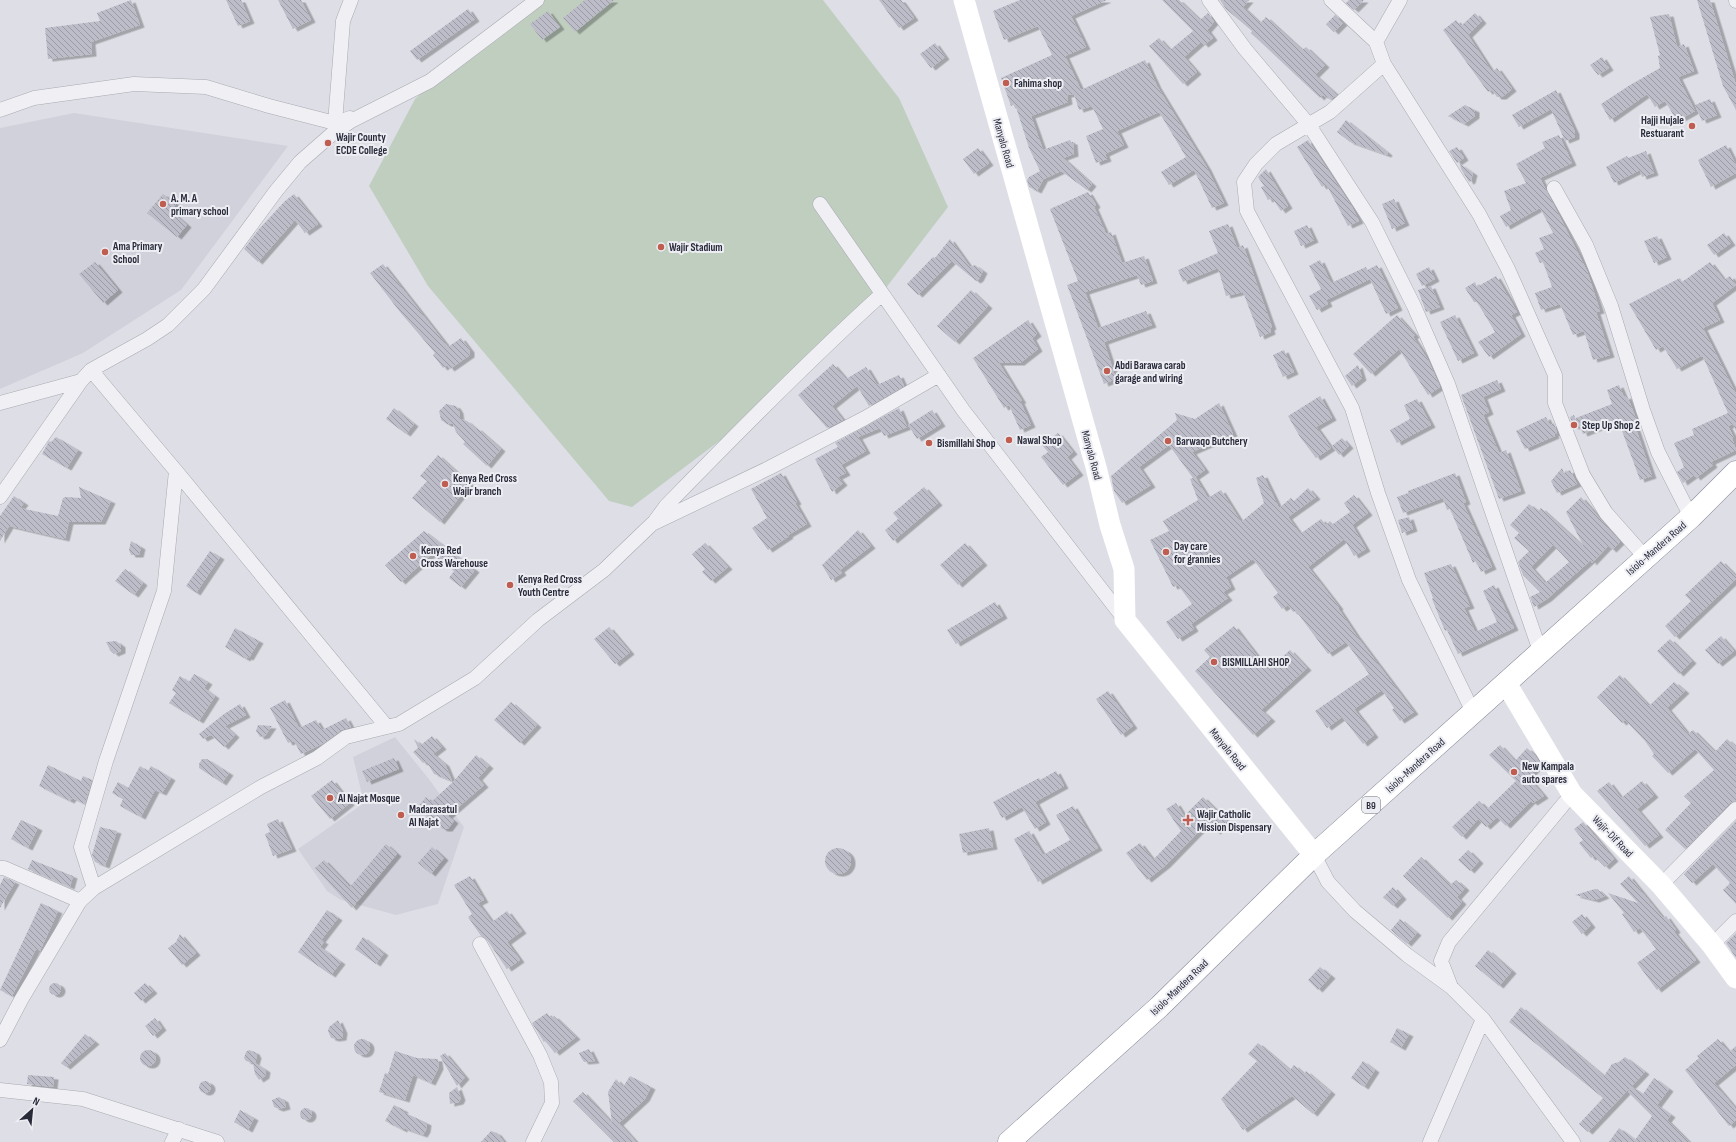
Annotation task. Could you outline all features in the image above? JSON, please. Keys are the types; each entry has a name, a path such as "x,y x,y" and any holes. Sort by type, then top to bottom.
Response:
{"highway":[{"name":"Isiolo-Mandera Road","path":"1009,1142 1159,1007 1314,855 1691,517 1736,472"}],"street":[{"path":"335,123 344,21 351,0"},
{"path":"0,497 81,381 91,370 147,339 168,325 186,309 204,289 300,162 332,134 350,121 430,81 536,0"},
{"name":"Manyalo Road","path":"964,0 1096,467 1110,525 1124,569 1124,620 1314,855"},
{"path":"1209,0 1245,50 1309,125 1372,222 1414,306 1448,384 1540,651"},
{"path":"1331,0 1376,42 1384,64 1479,214 1508,269 1555,375 1554,403 1583,475 1606,513 1645,557"},
{"path":"1376,42 1400,0"},
{"path":"1384,64 1330,112 1276,144 1256,164 1244,182 1247,211 1352,408 1378,493 1409,580 1473,712"},
{"path":"0,110 34,98 134,84 206,87 268,106 335,123 371,111"},
{"path":"1554,188 1588,251 1611,306 1643,410 1658,452 1691,517"},
{"path":"820,204 939,375 1020,486 1124,620"},
{"path":"0,1040 21,1000 80,901 94,888 261,787 317,758 346,737 399,724 474,678 538,620 604,570 652,524 666,506 761,409 826,345 882,294"},
{"path":"91,370 387,727"},
{"path":"652,524 769,468 864,418 939,375"},
{"path":"0,403 81,381"},
{"path":"94,888 81,847 106,761 164,591 176,471"},
{"name":"Wajir-Dif Road","path":"1506,683 1572,794 1661,886 1712,945 1736,978"},
{"path":"1451,987 1441,961 1448,942 1572,794"},
{"path":"1661,886 1736,809"},
{"path":"1314,855 1328,882 1355,912 1408,956 1451,987 1483,1019 1573,1142"},
{"path":"0,868 4,868 80,901"},
{"path":"1712,945 1736,921"},
{"path":"480,944 540,1055 550,1082 552,1103 533,1142"},
{"path":"1430,1142 1483,1019"},
{"path":"0,1090 83,1099 217,1142"},
{"path":"172,1142 179,1129"}],"shaded area":[{"name":"Ama Primary School","path":"74,113 288,146 181,290 83,353 0,389 0,128"},
{"name":"Madarasatul Al Najat","path":"395,737 428,778 464,827 438,904 396,915 341,900 327,891 298,849 364,803 353,757"}],"green space":[{"name":"Wajir Stadium","path":"531,0 823,0 899,98 948,207 859,323 767,405 632,507 609,501 428,286 369,186 415,99 486,34"}],"building":[{"path":"131,0 140,25 91,42 92,54 48,59 45,28 100,21 97,13"},
{"path":"226,0 241,0 250,21 238,26"},
{"path":"278,0 301,0 311,20 293,29"},
{"path":"585,0 614,0 575,32 563,18"},
{"path":"879,0 901,0 914,18 899,28"},
{"path":"1020,0 1107,0 1071,16 1086,47 1065,56 1081,90 1145,60 1157,86 1207,168 1224,203 1212,208 1194,170 1169,185 1161,172 1186,157 1159,112 1117,131 1124,145 1105,154 1107,159 1096,163 1086,136 1103,129 1092,106 1079,110 1074,94 1067,95 1068,102 1031,116 1043,150 1070,140 1073,142 1074,154 1063,158 1092,184 1087,190 1061,171 1044,178 1037,191 1029,187 1027,180 1029,177 1040,171 1029,148 1015,104 1011,106 1001,78 1052,55 1038,26 1004,40 993,11"},
{"path":"1162,0 1179,0 1200,20 1208,13 1214,22 1207,30 1213,38 1204,45 1201,42 1184,57 1197,72 1183,84 1149,46 1159,38 1170,50 1193,31"},
{"path":"1220,0 1249,0 1243,7 1260,23 1266,17 1302,50 1306,47 1325,65 1315,75 1337,95 1331,99 1322,95 1320,98 1251,33 1252,31 1226,9"},
{"path":"1349,0 1364,0 1354,10 1346,3"},
{"path":"1697,0 1710,0 1736,85 1736,110 1723,86"},
{"path":"468,9 475,19 417,60 410,51"},
{"path":"548,11 560,27 542,40 530,24"},
{"path":"1475,13 1482,21 1468,35 1492,72 1497,68 1512,89 1502,97 1497,97 1492,90 1488,92 1443,30 1456,20 1461,26"},
{"path":"1669,14 1677,47 1684,44 1694,71 1678,77 1695,111 1677,121 1665,101 1655,107 1647,94 1610,120 1601,104 1660,68 1658,56 1660,55 1650,17"},
{"path":"1335,15 1343,23 1334,32 1326,24"},
{"path":"935,43 945,57 931,68 920,54"},
{"path":"1602,57 1609,68 1598,75 1590,65"},
{"path":"1556,90 1575,132 1575,137 1565,141 1551,109 1519,127 1512,115"},
{"path":"1710,99 1717,115 1702,121 1695,105"},
{"path":"1465,105 1475,110 1475,116 1464,124 1448,116"},
{"path":"1346,120 1388,153 1387,155 1350,142 1337,132"},
{"path":"1559,135 1572,163 1540,178 1587,271 1600,311 1596,312 1610,355 1593,360 1584,331 1573,335 1560,304 1541,310 1535,293 1552,287 1543,262 1540,263 1535,253 1544,249 1539,238 1553,233 1540,208 1506,227 1500,216 1511,210 1504,191 1526,183 1516,164 1545,148 1542,142"},
{"path":"1308,140 1352,207 1359,221 1348,226 1326,184 1322,187 1297,147"},
{"path":"1726,145 1736,165 1736,173 1711,187 1698,160"},
{"path":"1457,147 1464,158 1457,163 1449,151"},
{"path":"978,148 989,163 974,174 963,159"},
{"path":"1646,151 1654,173 1642,177 1640,170 1614,183 1606,167 1627,156 1628,158"},
{"path":"1460,164 1473,173 1471,181 1469,182 1461,169"},
{"path":"1266,169 1288,206 1281,211 1272,198 1268,200 1261,187 1264,186 1258,177"},
{"path":"1088,192 1096,205 1094,207 1106,234 1111,232 1122,263 1144,256 1153,281 1141,285 1137,275 1085,292 1098,328 1146,311 1152,325 1104,342 1116,379 1104,384 1067,285 1078,281 1050,209"},
{"path":"163,194 176,204 171,211 187,225 177,237 147,213"},
{"path":"294,194 318,224 305,233 295,220 258,262 244,249 259,229 285,201"},
{"path":"1394,199 1405,223 1392,229 1382,204"},
{"path":"1228,224 1237,248 1243,245 1272,327 1270,328 1271,332 1260,337 1243,292 1226,296 1218,268 1183,282 1178,270 1218,253 1209,231"},
{"path":"1307,225 1314,240 1301,246 1294,231"},
{"path":"1724,233 1731,243 1714,255 1707,245"},
{"path":"1657,236 1667,257 1654,263 1644,241"},
{"path":"950,239 970,267 975,265 983,271 979,279 976,281 952,261 918,295 907,284 933,257 935,258"},
{"path":"1320,260 1331,283 1366,267 1367,270 1377,265 1398,308 1386,314 1370,279 1326,300 1328,304 1317,310 1309,296 1321,289 1309,266"},
{"path":"95,262 118,290 103,303 79,274"},
{"path":"1710,262 1724,280 1730,276 1736,285 1712,303 1720,320 1703,328 1736,394 1736,431 1733,424 1728,426 1734,438 1732,438 1736,450 1711,462 1713,465 1696,478 1694,475 1683,483 1677,472 1684,467 1674,443 1694,435 1692,429 1728,413 1703,357 1701,356 1677,369 1663,346 1656,350 1629,304 1680,278 1682,282"},
{"path":"383,264 448,347 461,338 470,350 470,355 450,369 447,365 443,368 433,355 435,353 400,312 370,273"},
{"path":"1429,267 1435,279 1422,286 1416,274"},
{"path":"1496,276 1517,312 1511,315 1521,334 1489,357 1478,342 1495,332 1477,302 1474,302 1465,288 1475,282 1477,287"},
{"path":"1431,286 1440,307 1426,312 1418,290"},
{"path":"971,290 988,306 955,342 937,326"},
{"path":"1397,315 1415,335 1413,337 1428,360 1440,387 1428,395 1399,349 1371,374 1353,354"},
{"path":"1455,315 1474,353 1458,361 1440,322"},
{"path":"1028,320 1037,334 1032,338 1038,349 1020,363 999,363 1022,401 1020,401 1031,425 1020,430 1009,405 1004,408 973,358"},
{"path":"1284,350 1294,372 1283,377 1273,355"},
{"path":"833,364 846,379 866,367 877,385 899,375 904,386 869,406 857,386 832,406 843,420 827,428 798,395"},
{"path":"1358,365 1362,378 1352,386 1345,376"},
{"path":"1497,380 1501,389 1483,397 1489,412 1483,415 1499,453 1506,450 1521,491 1499,499 1461,395"},
{"path":"1619,385 1624,397 1627,396 1637,421 1634,423 1652,476 1640,480 1618,420 1583,434 1576,418 1612,404 1607,390"},
{"path":"1320,396 1332,418 1316,427 1331,448 1316,458 1300,437 1288,416"},
{"path":"1417,399 1431,425 1397,443 1390,430 1410,419 1404,405"},
{"path":"1219,403 1233,434 1192,452 1205,470 1195,477 1208,498 1221,490 1241,522 1264,503 1256,478 1263,475 1279,508 1291,498 1294,501 1308,488 1316,497 1288,517 1300,534 1321,519 1326,525 1330,521 1333,524 1350,512 1344,503 1354,495 1368,513 1352,525 1366,549 1354,556 1344,539 1308,567 1339,607 1338,608 1356,635 1414,712 1400,721 1392,710 1394,708 1382,690 1354,709 1374,735 1363,744 1342,717 1327,728 1315,711 1369,674 1346,642 1328,654 1296,611 1293,612 1288,605 1282,609 1273,597 1278,593 1253,559 1226,577 1231,587 1223,592 1228,598 1191,624 1194,629 1178,639 1166,622 1192,604 1178,585 1173,587 1150,540 1169,531 1163,521 1198,500 1190,479 1193,478 1169,445 1139,467 1151,485 1122,503 1114,491 1111,476 1177,420 1175,413 1195,419"},
{"path":"446,404 456,406 459,411 460,419 467,421 476,429 477,428 501,449 487,466 463,444 465,442 456,432 453,424 447,424 441,420 439,411"},
{"path":"394,408 414,424 406,434 386,419"},
{"path":"899,408 907,427 884,436 880,428 858,437 866,451 841,465 846,473 838,477 843,483 832,492 815,459 838,447 835,443"},
{"path":"932,410 941,424 917,439 908,425"},
{"path":"1574,415 1578,426 1574,427 1570,417"},
{"path":"1546,417 1550,425 1554,423 1557,433 1554,434 1555,436 1525,449 1516,431"},
{"path":"1058,433 1073,452 1067,457 1079,473 1063,485 1041,457 1048,452 1042,445"},
{"path":"56,437 78,450 67,468 42,454 49,441 51,442"},
{"path":"1342,438 1349,446 1339,455 1332,446"},
{"path":"438,455 470,484 440,522 412,498 427,481 420,476"},
{"path":"1562,468 1564,473 1570,470 1577,484 1557,493 1551,481"},
{"path":"781,473 807,524 788,535 789,536 768,550 752,528 767,518 751,489"},
{"path":"1455,473 1466,502 1463,503 1492,567 1481,572 1476,561 1473,563 1450,509 1447,510 1443,498 1403,513 1397,497 1408,493 1408,491"},
{"path":"79,487 111,501 101,522 69,522 65,539 9,526 0,541 0,516 14,496 24,503 20,508 58,516 63,498 81,498"},
{"path":"924,487 938,503 893,541 885,530 898,519 893,513"},
{"path":"1581,497 1620,542 1612,550 1608,546 1592,563 1591,560 1547,599 1534,607 1530,597 1540,592 1523,575 1518,562 1529,551 1514,538 1519,533 1510,525 1529,504 1538,511 1541,508 1584,547 1566,512","holes":["1553,545 1569,562 1545,583 1531,567"]},
{"path":"1409,517 1413,529 1402,533 1398,520"},
{"path":"858,530 871,546 840,570 842,573 831,580 822,565"},
{"name":"Kenya Red Cross Warehouse","path":"424,531 475,570 461,587 449,578 454,571 432,554 401,582 385,565"},
{"path":"131,541 141,547 139,555 131,555 129,550"},
{"path":"705,543 728,567 711,581 702,572 705,569 692,554"},
{"path":"965,543 983,563 958,585 940,565"},
{"path":"210,551 220,557 196,593 186,586"},
{"path":"1721,561 1736,576 1736,579 1675,637 1665,626 1691,601 1685,595"},
{"path":"1451,564 1470,606 1464,608 1475,632 1497,622 1483,591 1494,585 1514,628 1458,654 1447,630 1445,631 1432,599 1433,598 1424,573"},
{"path":"125,569 143,583 134,595 115,581"},
{"path":"995,602 1003,616 956,644 947,630"},
{"path":"1234,626 1268,670 1290,650 1307,668 1261,710 1271,719 1253,735 1195,671 1210,657 1204,650"},
{"path":"609,627 630,652 615,664 594,639"},
{"path":"235,628 259,641 249,658 247,657 246,659 225,647"},
{"path":"1721,636 1734,651 1718,664 1705,650"},
{"path":"1670,639 1692,661 1679,674 1657,651"},
{"path":"116,641 121,645 121,651 114,654 106,642"},
{"path":"194,674 208,682 204,688 215,696 199,721 169,703 176,693 172,690 180,676 189,682"},
{"path":"1620,675 1649,706 1674,682 1685,691 1667,708 1688,734 1693,730 1715,752 1727,739 1736,747 1736,801 1730,803 1685,849 1665,830 1691,803 1684,796 1714,770 1695,749 1668,773 1652,756 1654,754 1645,741 1625,720 1622,723 1597,697"},
{"path":"1108,691 1133,726 1121,735 1096,699"},
{"path":"285,700 299,728 316,720 322,730 346,718 351,727 341,730 324,743 301,754 294,741 288,743 270,708"},
{"path":"511,702 537,725 520,743 494,720"},
{"path":"240,704 246,715 225,726 235,735 224,747 211,735 203,739 199,734 224,714"},
{"path":"258,725 272,726 265,736 260,737 256,731"},
{"path":"432,736 442,747 433,754 445,764 452,781 434,774 426,761 423,763 413,752 418,748 414,739 421,745"},
{"path":"1500,745 1515,761 1527,748 1535,755 1540,764 1528,777 1544,796 1533,803 1531,801 1506,826 1497,817 1486,827 1478,819 1462,837 1452,827 1479,801 1487,809 1516,781 1489,755"},
{"path":"476,755 489,766 478,778 484,785 448,816 454,821 448,829 443,829 417,808 426,797 431,802 453,782"},
{"path":"394,758 399,769 367,782 362,771"},
{"path":"202,759 207,759 229,773 222,783 199,768 199,764"},
{"path":"48,765 81,781 83,776 92,780 85,804 72,798 70,801 39,786"},
{"path":"140,766 148,771 151,766 171,778 162,793 155,790 141,817 120,806 123,799 112,793 118,782 128,788"},
{"path":"1056,771 1064,786 1035,802 1046,822 1035,829 1022,807 1002,818 993,802 1039,778 1040,780"},
{"path":"332,780 350,803 330,819 311,796"},
{"path":"1642,781 1654,795 1637,809 1659,835 1645,846 1597,791 1609,782 1621,798"},
{"path":"1203,797 1227,821 1216,832 1207,823 1166,865 1147,880 1126,853 1140,843 1153,860 1181,831 1166,809 1176,803 1184,816"},
{"path":"1073,806 1098,848 1038,882 1014,839 1029,831 1043,855 1070,840 1056,815"},
{"path":"278,819 292,849 273,856 265,834 270,832 267,824"},
{"path":"21,820 38,828 28,848 11,839"},
{"path":"1736,821 1736,904 1723,890 1730,883 1713,864 1692,883 1684,874"},
{"path":"1583,822 1614,859 1605,867 1594,856 1591,858 1579,843 1583,840 1574,829"},
{"path":"100,827 117,831 105,866 95,862 92,855"},
{"path":"989,828 993,847 963,853 959,834"},
{"path":"386,844 397,854 352,908 315,868 324,860 350,887"},
{"path":"432,847 444,858 431,874 418,863"},
{"path":"838,848 847,852 851,861 847,870 838,874 829,870 825,861 829,852"},
{"path":"1468,850 1479,861 1470,871 1458,860"},
{"path":"1421,857 1450,885 1456,880 1465,888 1457,897 1462,902 1448,918 1403,876"},
{"path":"32,860 73,876 70,887 28,869"},
{"path":"470,876 484,900 478,903 492,922 507,911 522,931 507,942 520,960 507,969 487,940 481,936 468,917 472,914 454,885"},
{"path":"1629,876 1663,918 1666,916 1676,930 1674,932 1696,960 1657,990 1637,963 1656,949 1640,928 1634,932 1622,914 1624,913 1608,893 1638,903 1620,884"},
{"path":"4,877 15,882 0,908 0,885"},
{"path":"1393,887 1402,897 1393,906 1383,897"},
{"path":"1595,889 1605,896 1595,900 1575,895"},
{"path":"41,903 58,911 40,951 36,949 12,996 0,990"},
{"path":"327,910 338,918 321,940 324,942 320,947 341,962 331,975 298,952"},
{"path":"1582,914 1591,925 1582,934 1572,922"},
{"path":"1400,919 1417,933 1407,944 1391,930"},
{"path":"1736,933 1736,958 1726,943"},
{"path":"180,934 196,953 182,965 168,948 176,942"},
{"path":"363,937 384,953 376,964 355,949"},
{"path":"1488,950 1512,971 1499,986 1475,966"},
{"path":"1320,967 1331,976 1318,990 1308,980"},
{"path":"55,983 59,985 61,989 59,993 55,995 51,993 49,989 51,985"},
{"path":"145,983 153,991 141,1001 134,993"},
{"path":"1521,1007 1604,1076 1612,1064 1619,1062 1625,1057 1645,1072 1588,1132 1579,1124 1603,1098 1509,1022"},
{"path":"547,1013 551,1018 554,1016 576,1037 555,1053 545,1041 544,1042 532,1023"},
{"path":"155,1018 162,1028 153,1036 145,1026"},
{"path":"338,1020 343,1031 342,1038 331,1038 328,1031 329,1027"},
{"path":"1397,1028 1409,1034 1401,1048 1390,1042"},
{"path":"85,1034 95,1042 66,1067 61,1063"},
{"path":"362,1039 369,1044 370,1047 365,1054 362,1055 355,1050 354,1047 359,1040"},
{"path":"1718,1039 1729,1052 1736,1046 1736,1065 1714,1083 1736,1109 1736,1120 1729,1126 1685,1070 1699,1058 1697,1056"},
{"path":"1258,1043 1290,1070 1294,1065 1304,1074 1306,1071 1331,1092 1313,1114 1292,1096 1243,1130 1221,1099 1257,1061 1248,1054"},
{"path":"589,1049 595,1061 584,1062 579,1053"},
{"path":"148,1050 155,1055 156,1058 151,1065 148,1066 141,1061 140,1058 145,1051"},
{"path":"249,1050 255,1052 257,1056 255,1063 266,1070 265,1076 259,1080 255,1074 253,1063 246,1061 244,1058 246,1052"},
{"path":"395,1051 417,1058 438,1059 439,1067 431,1083 413,1075 405,1100 379,1092 385,1073 388,1074"},
{"path":"445,1053 465,1077 457,1086 440,1056"},
{"path":"1363,1061 1375,1070 1364,1087 1351,1078"},
{"path":"28,1075 54,1077 53,1087 27,1084"},
{"path":"630,1076 651,1087 645,1099 619,1123 636,1142 614,1142 573,1101 583,1092 612,1123 608,1092 616,1079 623,1087"},
{"path":"1654,1078 1669,1089 1657,1105 1671,1115 1667,1120 1689,1142 1609,1142 1619,1128 1635,1140 1652,1116 1628,1092 1632,1087 1643,1094"},
{"path":"205,1081 209,1083 211,1087 209,1091 205,1093 201,1091 199,1087 201,1083"},
{"path":"457,1087 461,1098 459,1102 450,1104 449,1093"},
{"path":"279,1097 284,1100 286,1107 279,1109 274,1107 272,1100"},
{"path":"394,1105 404,1110 403,1112 427,1123 426,1130 423,1135 403,1128 403,1130 385,1121"},
{"path":"306,1108 310,1110 312,1114 310,1118 306,1120 302,1118 300,1114 302,1110"},
{"path":"240,1110 254,1118 248,1130 234,1122"},
{"path":"491,1131 497,1133 504,1142 481,1142"}],"place":[{"name":"Fahima shop","path":"1006,83"},
{"name":"Hajji Hujale Restuarant","path":"1692,126"},
{"name":"Wajir County ECDE College","path":"328,143"},
{"name":"A. M. A primary school","path":"163,204"},
{"name":"Wajir Stadium","path":"661,247"},
{"name":"Ama Primary School","path":"105,252"},
{"name":"Abdi Barawa carab garage and wiring","path":"1107,371"},
{"name":"Step Up Shop 2","path":"1574,425"},
{"name":"Nawal Shop","path":"1009,440"},
{"name":"Barwaqo Butchery","path":"1168,441"},
{"name":"Bismillahi Shop","path":"929,443"},
{"name":"Kenya Red Cross Wajir branch","path":"445,484"},
{"name":"Day care for grannies","path":"1166,552"},
{"name":"Kenya Red Cross Warehouse","path":"413,556"},
{"name":"Kenya Red Cross Youth Centre","path":"510,585"},
{"name":"BISMILLAHI SHOP","path":"1214,662"},
{"name":"New Kampala auto spares","path":"1514,772"},
{"name":"Al Najat Mosque","path":"330,798"},
{"name":"Madarasatul Al Najat","path":"401,815"},
{"name":"Wajir Catholic Mission Dispensary","path":"1188,820"}]}
